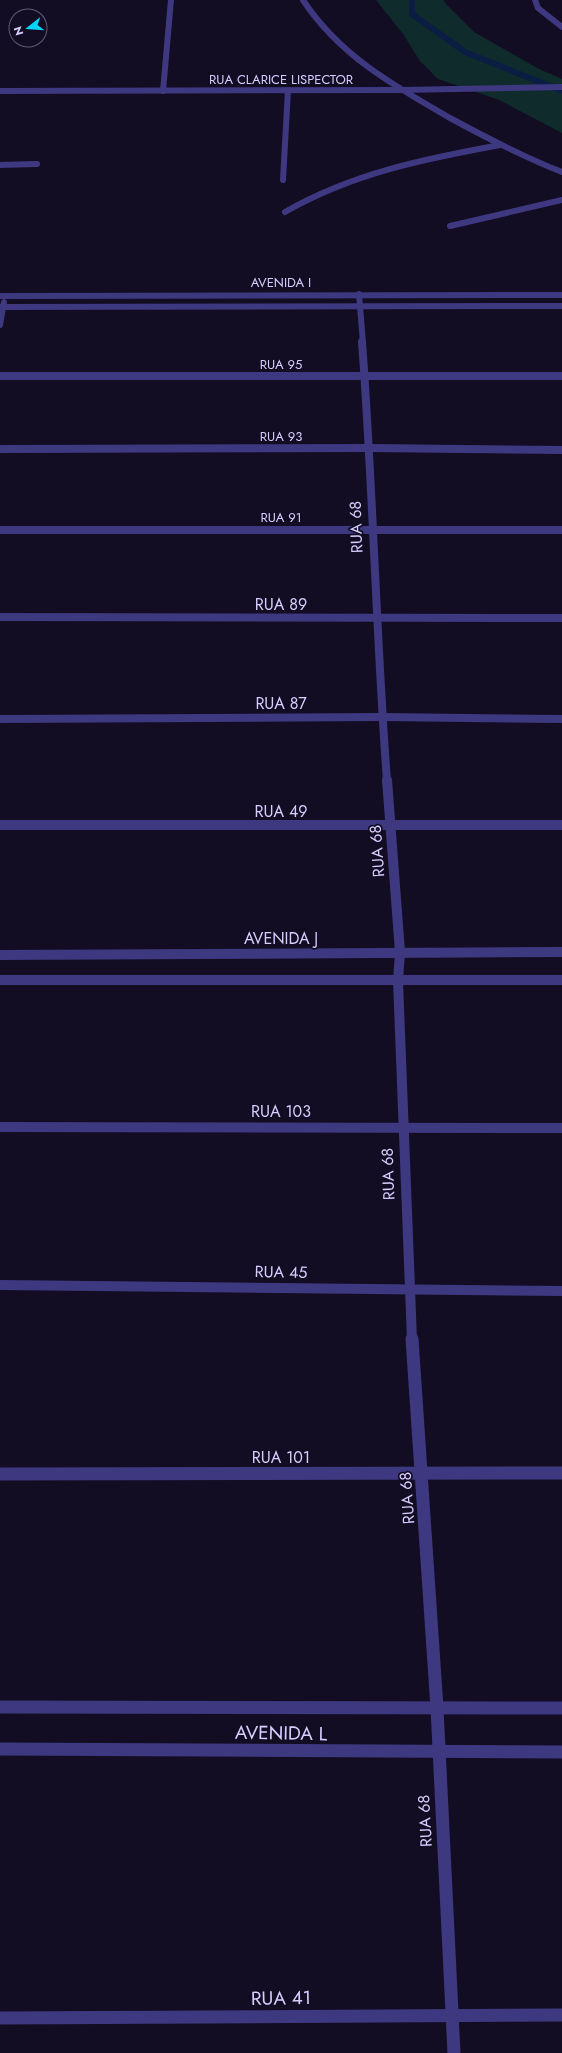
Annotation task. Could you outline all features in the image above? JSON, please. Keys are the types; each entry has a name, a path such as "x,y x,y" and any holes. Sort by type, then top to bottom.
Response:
{"street":[{"path":"163,91 171,0"},
{"path":"303,0 330,35 374,72 400,90 500,145 562,172"},
{"path":"535,0 538,8 562,27"},
{"name":"RUA CLARICE LISPECTOR","path":"0,91 400,90 562,87"},
{"path":"283,180 288,90"},
{"path":"285,212 326,189 372,173 432,158 500,145"},
{"path":"0,164 37,164"},
{"path":"450,226 562,200"},
{"name":"AVENIDA I","path":"2,296 359,294 562,295"},
{"name":"RUA 68","path":"359,294 366,375 370,448 372,529 382,717 392,826 400,952 398,981 402,1128 409,1290 437,1708 438,1753 454,2053"},
{"path":"0,325 2,296"},
{"name":"AVENIDA I","path":"1,307 562,306"},
{"name":"RUA 95","path":"0,376 562,376"},
{"name":"RUA 93","path":"0,449 370,448 562,450"},
{"name":"RUA 91","path":"0,530 562,530"},
{"name":"RUA 89","path":"0,617 562,618"},
{"name":"RUA 87","path":"0,719 382,717 562,719"},
{"name":"RUA 49","path":"0,825 562,825"},
{"name":"AVENIDA J","path":"0,955 562,952"},
{"path":"0,980 562,980"},
{"name":"RUA 103","path":"0,1127 562,1128"},
{"name":"RUA 45","path":"0,1285 562,1291"},
{"name":"RUA 101","path":"0,1474 562,1473"},
{"name":"AVENIDA L","path":"0,1707 562,1708"},
{"name":"AVENIDA L","path":"0,1749 438,1753 562,1752"},
{"name":"RUA 41","path":"0,2018 562,2015"}],"green space":[{"path":"376,0 444,0 445,3 474,32 539,69 562,79 562,133 499,100 438,79 420,61 403,34"}],"waterway":[{"path":"412,0 412,14 465,52 562,91"}]}
